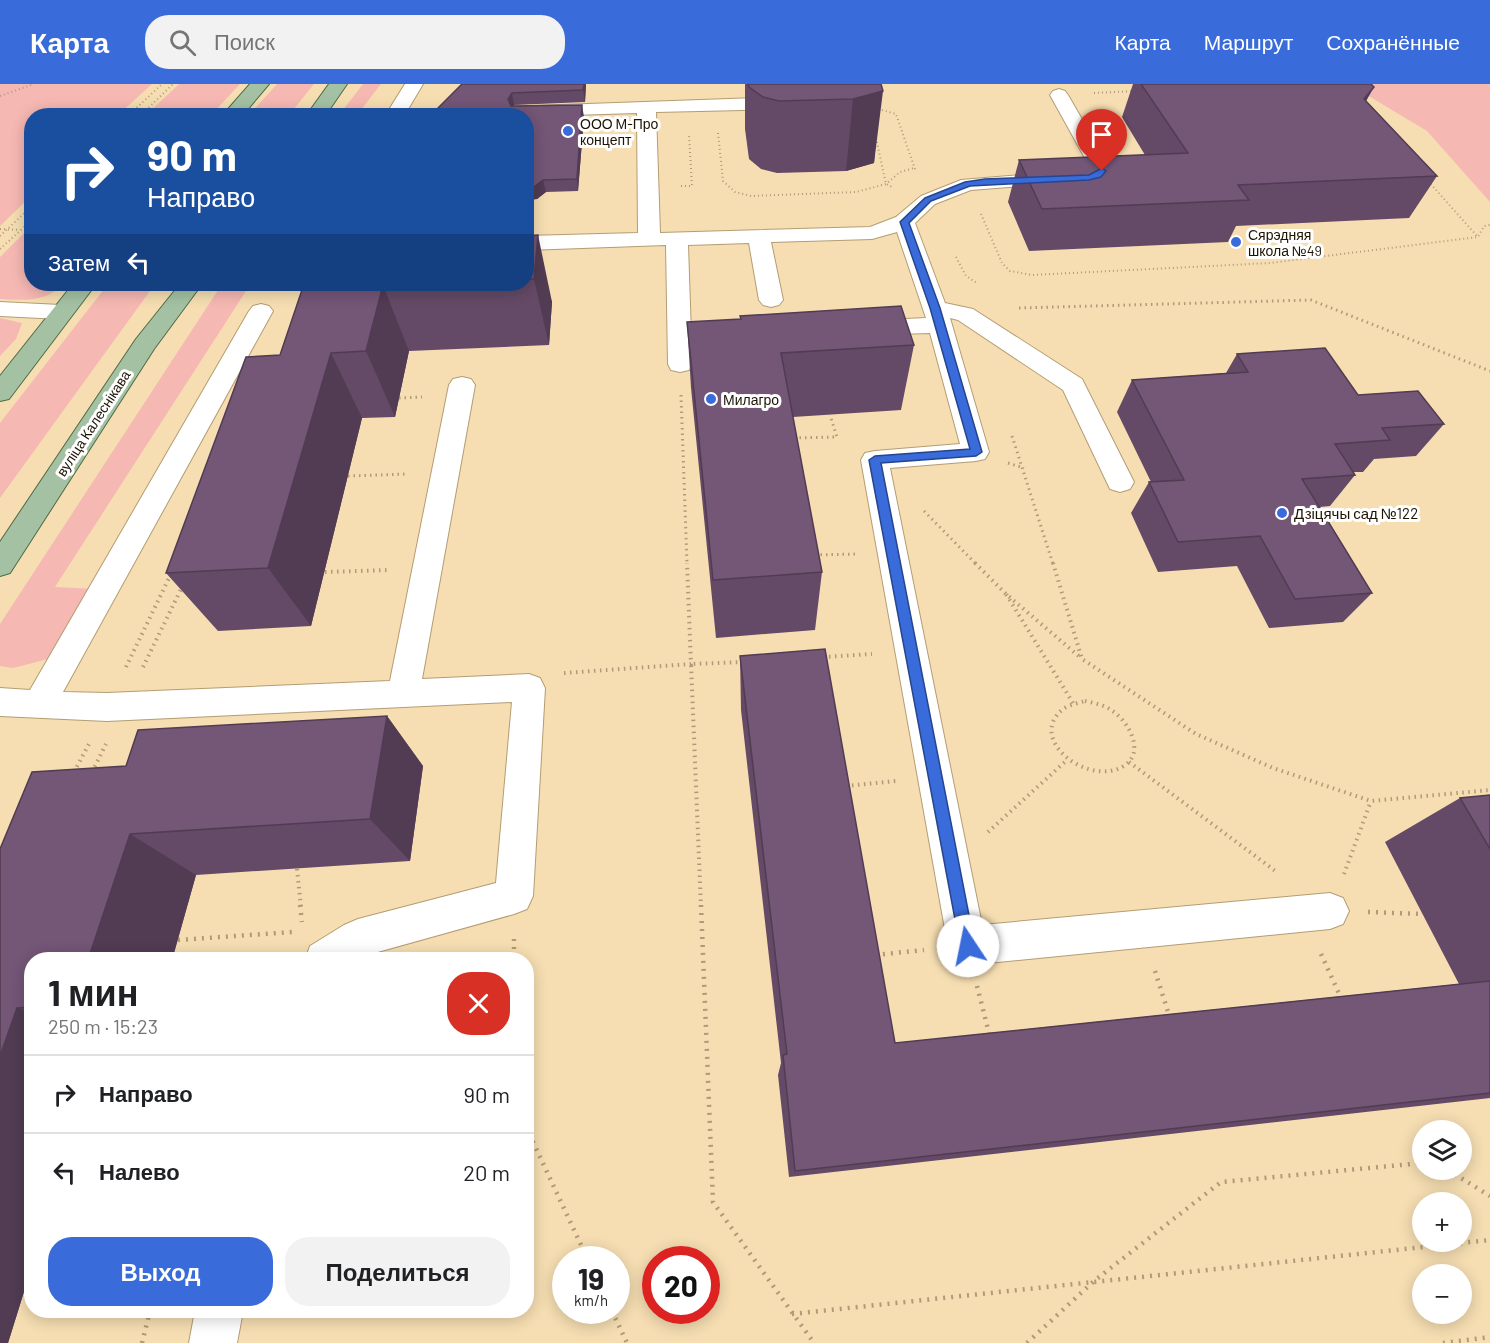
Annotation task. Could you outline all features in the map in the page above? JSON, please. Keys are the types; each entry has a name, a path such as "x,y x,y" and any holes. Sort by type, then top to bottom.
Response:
{"main road":[{"path":"238,108 261,84"},
{"path":"321,108 339,84"},
{"path":"0,393 79,291"},
{"name":"вуліца Калеснікава","path":"0,565 145,344 186,291"}],"lane":[{"path":"399,108 414,84"},
{"path":"534,243 872,233 904,222 928,200 968,184 1098,175 1102,171 1059,95"},
{"path":"534,109 605,100 646,107 803,103"},
{"path":"646,107 649,239"},
{"path":"904,222 937,317 976,452 875,460 968,946 1316,913"},
{"path":"759,237 771,300"},
{"path":"677,239 680,364"},
{"path":"0,309 61,312"},
{"path":"39,705 261,310"},
{"path":"846,329 965,314 1073,385 1120,482"},
{"path":"403,695 462,385"},
{"path":"0,702 115,707 529,688 514,896 358,938 336,952"},
{"path":"213,1343 218,1318"}],"path":[{"path":"0,96 34,84"},
{"path":"136,108 162,84"},
{"path":"148,108 173,84"},
{"path":"1059,95 1137,91"},
{"path":"869,107 896,114 914,168 966,276 986,289"},
{"path":"717,122 723,181 735,192 751,196 856,192 886,184 900,172 914,168"},
{"path":"874,129 886,184"},
{"path":"681,186 692,186 689,132"},
{"path":"1422,174 1478,237"},
{"path":"886,184 928,200"},
{"path":"968,184 1002,263 1010,271 1032,275 1270,263 1478,237"},
{"path":"0,236 24,213"},
{"path":"1478,237 1484,225 1490,225"},
{"path":"0,249 24,227"},
{"path":"0,229 21,230"},
{"path":"1016,308 1311,300 1490,371"},
{"path":"680,364 712,1202 814,1343"},
{"path":"793,438 837,437 830,415"},
{"path":"1012,435 1082,659"},
{"path":"348,476 446,472"},
{"path":"924,510 1006,594 1082,659 1196,734 1273,768 1371,801 1490,790"},
{"path":"813,556 892,552"},
{"path":"87,782 115,707 176,565"},
{"path":"324,572 427,569"},
{"path":"69,781 115,707 185,580"},
{"path":"1006,594 1073,704"},
{"path":"819,657 912,652"},
{"path":"567,672 749,661"},
{"path":"1085,701 1099,704 1123,718 1131,729 1135,741 1134,752 1129,762 1120,769 1093,772 1080,768 1067,760 1055,744 1052,727 1055,716 1073,704 1085,701"},
{"path":"952,865 1067,760"},
{"path":"1129,762 1316,913 1344,1004"},
{"path":"842,786 935,777"},
{"path":"1316,913 1371,801"},
{"path":"178,940 303,931 297,869"},
{"path":"1316,913 1422,914"},
{"path":"1142,929 1171,1023"},
{"path":"870,956 968,946 991,1041"},
{"path":"534,1144 581,1246"},
{"path":"1027,1343 1094,1281 1221,1182 1412,1164"},
{"path":"1464,1180 1490,1196"},
{"path":"792,1314 1490,1240"},
{"path":"142,1343 148,1318"},
{"path":"618,1324 627,1343"},
{"path":"1443,1343 1490,1337"}],"shaded area":[{"path":"0,84 152,84 126,108 24,108 24,203 0,226"},
{"path":"179,84 240,84 218,108 153,108"},
{"path":"277,84 314,84 295,108 255,108"},
{"path":"363,84 381,84 362,108 344,108"},
{"path":"1357,84 1490,84 1490,202 1427,131 1367,95"},
{"path":"24,233 24,291 54,291 34,299 0,299 0,257"},
{"path":"103,291 150,291 0,498 0,423"},
{"path":"217,291 246,291 55,587 94,589 48,659 13,668 0,666 0,624"},
{"path":"0,318 22,323 16,339 0,356"}],"building":[{"path":"462,84 584,84 583,90 512,93 508,99 511,106 582,105 577,179 543,180 534,187 534,108 438,108"},
{"path":"748,84 881,84 883,91 853,99 779,101 763,97"},
{"path":"1141,84 1371,84 1374,87 1364,99 1437,176 1238,185 1249,200 1042,209 1019,160 1188,153"},
{"path":"534,235 538,235 534,279"},
{"path":"302,291 381,291 366,351 331,353 268,568 166,573 246,357 280,355"},
{"path":"901,306 914,345 781,353 822,572 713,580 687,322 741,319 740,316"},
{"path":"1325,348 1358,395 1418,391 1444,424 1382,428 1390,440 1335,444 1355,475 1302,479 1372,593 1295,599 1260,536 1178,542 1149,482 1184,480 1132,380 1248,372 1237,354"},
{"path":"825,649 895,1043 1490,981 1490,1093 795,1171 783,1055 787,1054 740,656"},
{"path":"387,716 370,819 130,834 91,952 24,952 24,1008 17,1008 0,1056 0,849 32,772 126,766 138,730"},
{"path":"1490,795 1490,849 1460,798"}],"place":[{"name":"ООО М-Про концепт","path":"568,131"},
{"name":"Сярэдняя школа №49","path":"1236,242"},
{"name":"Милагро","path":"711,399"},
{"name":"Дзіцячы сад №122","path":"1282,513"}],"route":[{"path":"968,946 875,460 976,452 935,308 904,222 928,200 968,184 985,181 1089,177 1098,175 1102,171"}]}
